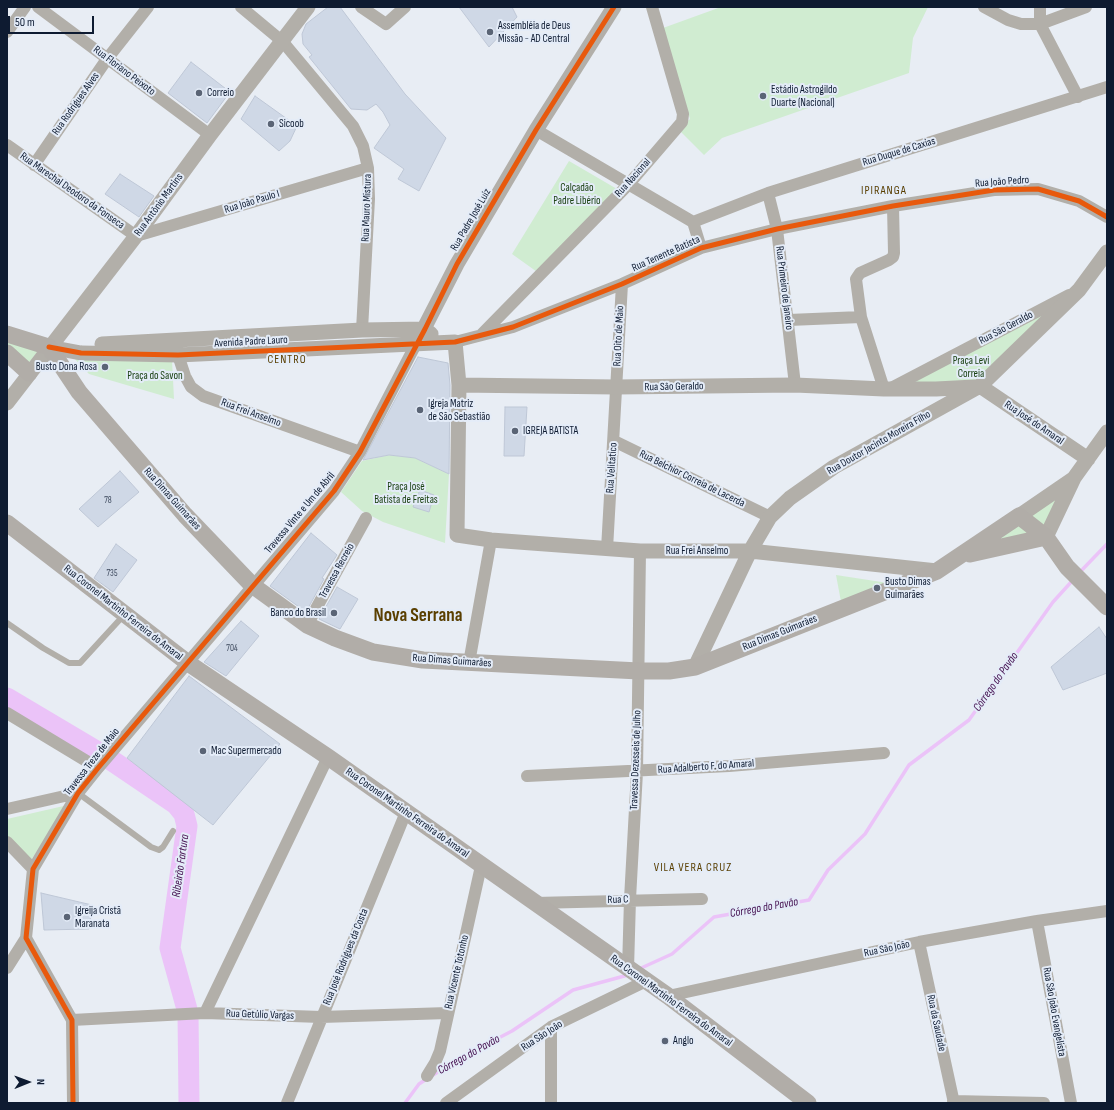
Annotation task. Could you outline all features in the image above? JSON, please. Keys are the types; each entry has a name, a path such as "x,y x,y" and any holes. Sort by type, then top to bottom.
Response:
{"main road":[{"path":"7,334 49,347"},
{"name":"Rua Dimas Guimarães","path":"49,347 79,392 185,515 252,585 307,625 335,638 373,652 423,660 639,671 669,671 694,667 937,571 1019,516"},
{"path":"7,352 29,373"},
{"path":"1019,516 1046,537 1067,567 1107,607"},
{"name":"Rua Coronel Martinho Ferreira do Amaral","path":"7,523 188,663 328,757 628,970 668,996 803,1101"},
{"name":"Rua Dimas Guimarães","path":"960,556 1046,537"}],"street":[{"path":"7,32 25,7"},
{"name":"Rua Floriano Peixoto","path":"38,7 210,135"},
{"name":"Rua Rodrigues Alves","path":"34,165 107,59 148,7"},
{"name":"Rua Mauro Mistura","path":"241,7 282,42 353,126 363,146 368,168 369,199 362,330"},
{"name":"Rua Antônio Martins","path":"7,403 136,236 210,135 308,7"},
{"path":"361,7 386,24 405,7"},
{"name":"Rua Padre José Luiz","path":"360,452 425,329 457,264 536,130 614,7"},
{"name":"Rua Nacional","path":"481,335 628,185 682,122 684,118 652,7"},
{"path":"984,7 1008,20 1022,24 1040,24 1086,7"},
{"path":"1040,7 1040,24 1078,97"},
{"name":"Rua Duque de Caxias","path":"693,222 768,193 1107,87"},
{"path":"536,130 693,222 701,248"},
{"name":"Rua Marechal Deodoro da Fonseca","path":"7,145 136,236"},
{"name":"Rua João Paulo I","path":"136,236 368,168"},
{"name":"Rua João Pedro","path":"892,206 994,190 1038,190 1079,201 1107,217"},
{"name":"Rua Primeiro de Janeiro","path":"768,193 776,229 789,320 795,384"},
{"path":"887,389 862,317 858,275 893,257 892,206"},
{"name":"Rua Tenente Batista","path":"448,342 513,327 622,284 701,248 776,229 892,206"},
{"name":"Rua Doutor Jacinto Moreira Filho","path":"694,667 750,551 770,517 790,498 834,467 980,386 1079,290 1107,252"},
{"name":"Rua Oito de Maio","path":"616,388 622,284"},
{"name":"Rua São Geraldo","path":"887,389 1079,290"},
{"path":"789,320 862,317"},
{"path":"425,329 448,342 459,385"},
{"name":"Avenida Padre Lauro","path":"177,348 362,330 425,329"},
{"name":"Avenida Padre Lauro","path":"49,347 68,349 87,344 177,348 416,344 448,342"},
{"name":"Rua Frei Anselmo","path":"177,348 185,376 191,387 203,396 360,452"},
{"name":"Rua São Geraldo","path":"459,385 616,388 795,384 887,389 936,389 980,386"},
{"name":"Rua Frei Anselmo","path":"459,385 457,535 491,540 640,551 750,551 937,571"},
{"name":"Rua José do Amaral","path":"980,386 1088,459"},
{"name":"Rua Velitatico","path":"607,549 616,388"},
{"name":"Rua Dimas Guimarães","path":"1046,537 1074,478 1107,432"},
{"name":"Rua Belchior Correia de Lacerda","path":"614,441 770,517"},
{"name":"Travessa Vinte e Um de Abril","path":"252,585 334,491 360,452"},
{"name":"Rua Dimas Guimarães","path":"1019,516 1074,478"},
{"name":"Travessa Recreio","path":"307,625 366,518"},
{"path":"469,663 491,540"},
{"name":"Travessa Dezesseis de Julho","path":"628,970 630,899 637,772 640,551"},
{"name":"Travessa Treze de Maio","path":"26,938 33,869 78,793 252,585"},
{"path":"7,713 100,765"},
{"name":"Rua Adalberto F. do Amaral","path":"527,776 637,772 884,753"},
{"path":"201,1013 328,757"},
{"path":"7,810 78,793"},
{"name":"Rua José Rodrigues da Costa","path":"287,1103 406,812"},
{"path":"7,842 33,869"},
{"name":"Rua Vicente Totonho","path":"427,1076 440,1051 481,866"},
{"name":"Rua C","path":"535,903 630,899 702,899"},
{"name":"Rua São João","path":"668,996 919,942 1037,921 1107,912"},
{"name":"Rua São João Evangelista","path":"1037,921 1070,1103"},
{"path":"7,968 26,938 72,1020 73,1103"},
{"name":"Rua da Saudade","path":"919,942 954,1102"},
{"name":"Rua São João","path":"446,1103 551,1027 645,981"},
{"name":"Rua Getúlio Vargas","path":"72,1020 201,1013 321,1017 448,1013"},
{"path":"551,1027 551,1103"},
{"path":"954,1102 1044,1103"}],"lane":[{"path":"7,623 63,660 70,663 80,664 125,614"},
{"path":"78,793 151,847 159,850 163,848 173,831"}],"green space":[{"name":"Estádio Astrogildo Duarte (Nacional)","path":"721,7 928,7 913,38 909,73 722,138 704,155 678,129 690,119 663,28"},
{"name":"Calçadão Padre Libério","path":"569,161 617,189 540,274 512,254"},
{"name":"Praça Levi Correia","path":"1079,290 978,386 894,388"},
{"path":"7,340 39,350 28,364 7,345"},
{"name":"Praça do Savon","path":"73,357 172,360 174,399 89,374"},
{"name":"Praça José Batista de Freitas","path":"389,455 415,458 449,474 445,543 383,522 362,511 341,492 362,461"},
{"path":"1061,493 1045,534 1028,518"},
{"path":"1017,523 1035,539 984,549"},
{"path":"836,575 901,585 842,607"},
{"path":"68,805 29,863 7,840 7,819"}],"building":[{"path":"328,7 340,7 405,94 446,138 419,191 398,179 404,169 374,148 390,125 383,112 376,104 367,110 351,109 309,57 312,55 303,44 302,34 306,24"},
{"name":"Assembléia de Deus Missão - AD Central","path":"459,7 512,7 517,17 489,47"},
{"name":"Correio","path":"191,62 230,92 207,123 168,93"},
{"name":"Sicoob","path":"255,96 297,126 290,141 279,151 241,119"},
{"path":"120,174 154,196 139,217 105,194"},
{"name":"Igreja Matriz de São Sebastião","path":"418,357 448,363 450,385 449,474 415,458 389,455 363,460"},
{"name":"IGREJA BATISTA","path":"505,407 527,407 524,456 504,456"},
{"path":"120,471 139,492 98,527 79,509"},
{"path":"420,490 434,495 429,512 413,507"},
{"path":"311,533 337,555 322,578 324,579 306,612 270,586"},
{"path":"116,544 137,560 113,592 94,578"},
{"name":"Banco do Brasil","path":"337,587 358,599 340,629 319,619"},
{"path":"241,621 259,636 226,676 204,662"},
{"path":"1099,627 1107,639 1107,673 1063,690 1051,667"},
{"name":"Mac Supermercado","path":"189,676 280,744 213,825 127,758"},
{"name":"Igreija Cristã Maranata","path":"41,893 92,905 89,929 44,930"}],"waterway":[{"name":"Córrego do Pavão","path":"1080,572 1107,544"},
{"name":"Córrego do Pavão","path":"639,969 672,954 714,917 809,900 828,870 865,834 909,765 969,720 1053,602 1073,580"},
{"name":"Ribeirão Fartura","path":"7,698 108,758 176,804 184,814 187,826 170,948 188,1013 189,1103"},
{"name":"Córrego do Pavão","path":"433,1075 464,1056 512,1031 573,990 628,975"},
{"name":"Córrego do Pavão","path":"405,1103 419,1084 428,1078"}],"cycle path":[{"path":"73,1103 72,1020 26,938 33,869 78,793 334,491 360,452 425,329 457,264 536,130 614,7"},
{"path":"49,347 81,353 178,355 455,342 513,327 622,284 701,248 777,229 893,206 994,190 1038,189 1079,201 1107,217"}],"place":[{"name":"Assembléia de Deus Missão - AD Central","path":"490,32"},
{"name":"Correio","path":"199,93"},
{"name":"Estádio Astrogildo Duarte (Nacional)","path":"763,96"},
{"name":"Sicoob","path":"271,124"},
{"name":"Busto Dona Rosa","path":"105,367"},
{"name":"Igreja Matriz de São Sebastião","path":"420,410"},
{"name":"IGREJA BATISTA","path":"515,431"},
{"name":"Busto Dimas Guimarães","path":"877,588"},
{"name":"Banco do Brasil","path":"334,613"},
{"name":"Mac Supermercado","path":"203,751"},
{"name":"Igreija Cristã Maranata","path":"67,917"},
{"name":"Anglo","path":"665,1041"}],"district":[{"name":"IPIRANGA","path":"884,191"},
{"name":"CENTRO","path":"287,360"},
{"name":"Nova Serrana","path":"418,616"},
{"name":"VILA VERA CRUZ","path":"693,868"}]}
